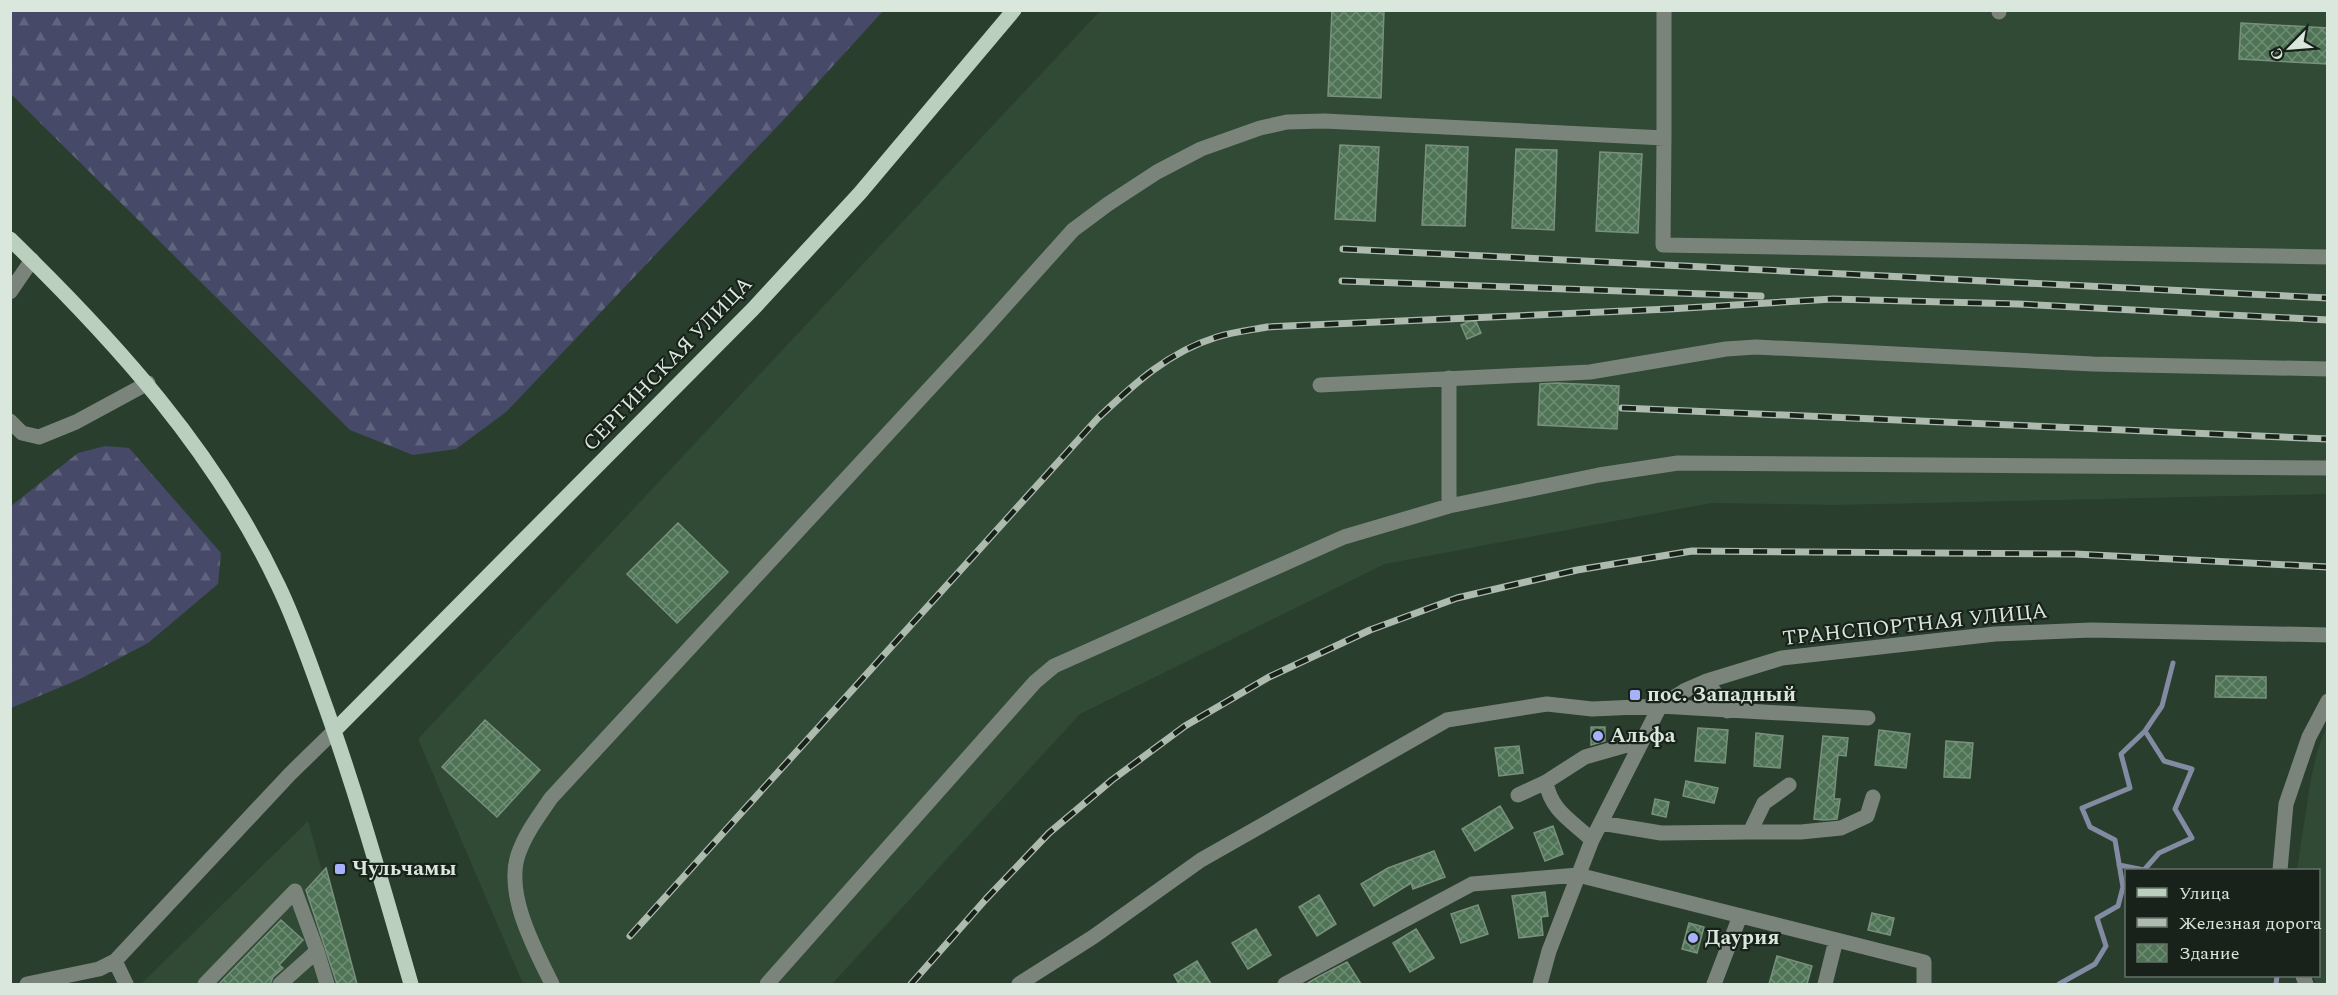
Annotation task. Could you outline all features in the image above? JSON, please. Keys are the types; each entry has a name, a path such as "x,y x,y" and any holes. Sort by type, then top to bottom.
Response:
{"main road":[{"name":"СЕРГИНСКАЯ УЛИЦА","path":"334,731 753,309 860,193 1014,10"},
{"path":"10,239 97,325 148,383 215,475 253,538 278,585 304,646 358,802 411,984"}],"street":[{"path":"1664,10 1663,245 2328,257"},
{"path":"552,984 529,937 515,884 517,857 530,829 551,798 1073,230 1157,172 1201,149 1260,128 1287,123 1336,122 1664,138"},
{"path":"10,292 32,260"},
{"path":"1320,386 1590,372 1726,349 1756,347 2093,364 2328,369"},
{"path":"1449,378 1449,506"},
{"path":"10,421 22,434 39,437 76,422 148,383"},
{"path":"767,984 1035,682 1054,666 1344,537 1449,506 1599,475 1678,463 2328,468"},
{"name":"ТРАНСПОРТНАЯ УЛИЦА","path":"1660,706 1684,691 1707,681 1782,658 1995,634 2091,630 2328,635"},
{"path":"1707,681 1727,711"},
{"path":"2280,869 2286,804 2309,737 2328,701"},
{"path":"1019,984 1093,937 1201,860 1447,720 1546,704 1592,709 1660,706 1868,718"},
{"path":"1540,984 1550,951 1592,840 1660,706"},
{"path":"27,984 99,969 115,961 290,774 334,731"},
{"path":"1518,795 1546,782 1585,757 1641,741"},
{"path":"1546,782 1549,797 1563,816 1592,840"},
{"path":"1750,831 1764,803 1789,785"},
{"path":"1600,823 1660,833 1801,832 1841,828 1867,816 1873,797"},
{"path":"1285,984 1472,884 1578,875 1924,963 1924,984"},
{"path":"205,984 295,891 327,984"},
{"path":"1714,984 1740,916"},
{"path":"1825,984 1836,940"},
{"path":"280,984 317,951"},
{"path":"115,961 126,984"}],"shaded area":[{"path":"1100,11 2327,11 2327,494 1835,505 1711,503 1385,564 1080,714 832,984 523,984 418,739"},
{"path":"2327,725 2328,984 2316,984 2313,977 2320,977 2320,869 2297,869 2317,752"},
{"path":"308,821 354,984 141,984"}],"green space":[{"path":"10,11 883,11 789,114 506,412 456,449 413,455 350,430 11,94"},
{"path":"105,446 129,448 221,553 218,584 148,643 82,678 11,708 11,506 78,453"}],"building":[{"path":"1332,10 1384,10 1381,98 1328,96"},
{"path":"2241,23 2328,28 2328,64 2239,59"},
{"path":"1340,145 1379,147 1375,221 1335,219"},
{"path":"1426,145 1468,147 1465,226 1422,225"},
{"path":"1516,149 1557,150 1554,230 1512,228"},
{"path":"1600,152 1642,154 1638,233 1596,231"},
{"path":"1475,319 1481,333 1467,339 1461,325"},
{"path":"1540,384 1619,386 1617,429 1538,425"},
{"path":"678,523 728,572 677,623 627,574"},
{"path":"2216,676 2266,677 2266,698 2215,697"},
{"path":"485,720 540,770 497,817 442,767"},
{"name":"Альфа","path":"1591,727 1605,727 1605,741 1591,745"},
{"path":"1698,728 1728,730 1725,763 1695,761"},
{"path":"1879,730 1910,734 1906,768 1875,765"},
{"path":"1756,733 1783,736 1780,768 1754,766"},
{"path":"1823,736 1848,738 1846,756 1838,755 1834,799 1840,799 1837,819 1814,819"},
{"path":"1946,741 1973,743 1970,778 1944,777"},
{"path":"1519,746 1523,773 1499,776 1495,748"},
{"path":"1686,781 1718,788 1714,803 1683,796"},
{"path":"1655,799 1669,802 1666,817 1652,814"},
{"path":"1500,806 1513,828 1475,851 1462,829"},
{"path":"1553,826 1563,854 1545,861 1534,833"},
{"path":"1434,851 1445,877 1413,889 1411,883 1374,906 1361,884 1388,868"},
{"path":"326,868 357,984 337,984 306,890"},
{"path":"1545,892 1548,916 1541,917 1543,935 1519,938 1512,896"},
{"path":"1319,895 1336,924 1317,936 1299,907"},
{"path":"1478,905 1488,934 1461,943 1451,914"},
{"path":"1872,913 1894,918 1890,935 1868,930"},
{"path":"281,920 303,940 279,965 283,968 273,977 270,984 219,984"},
{"name":"Даурия","path":"1689,923 1704,927 1697,953 1682,949"},
{"path":"1256,929 1271,955 1248,969 1232,943"},
{"path":"1416,929 1434,958 1410,972 1393,943"},
{"path":"1777,956 1812,966 1807,984 1769,984"},
{"path":"1197,961 1211,984 1179,984 1174,975"},
{"path":"1347,962 1361,984 1306,984 1320,976"}],"waterway":[{"path":"2059,984 2095,964 2106,946 2097,918 2118,906 2123,887 2115,840 2090,827 2082,808 2130,788 2121,754 2145,731 2162,706 2173,663"},
{"path":"2145,731 2164,761 2192,769 2175,809 2192,838 2159,853 2145,869"},
{"path":"2119,865 2139,869"},
{"path":"2276,984 2277,977"}],"railway":[{"path":"1343,249 2328,298"},
{"path":"1342,281 1761,296"},
{"path":"630,936 1098,418 1153,370 1199,343 1229,334 1267,327 1669,309 1833,299 2018,304 2328,320"},
{"path":"1622,408 2328,439"},
{"path":"911,984 986,899 1049,833 1112,780 1185,726 1269,677 1370,630 1457,598 1577,570 1692,551 2075,554 2328,567"}],"place":[{"name":"пос. Западный","path":"1635,695"},
{"name":"Альфа","path":"1598,736"},
{"name":"Чульчамы","path":"340,869"},
{"name":"Даурия","path":"1693,938"}]}
